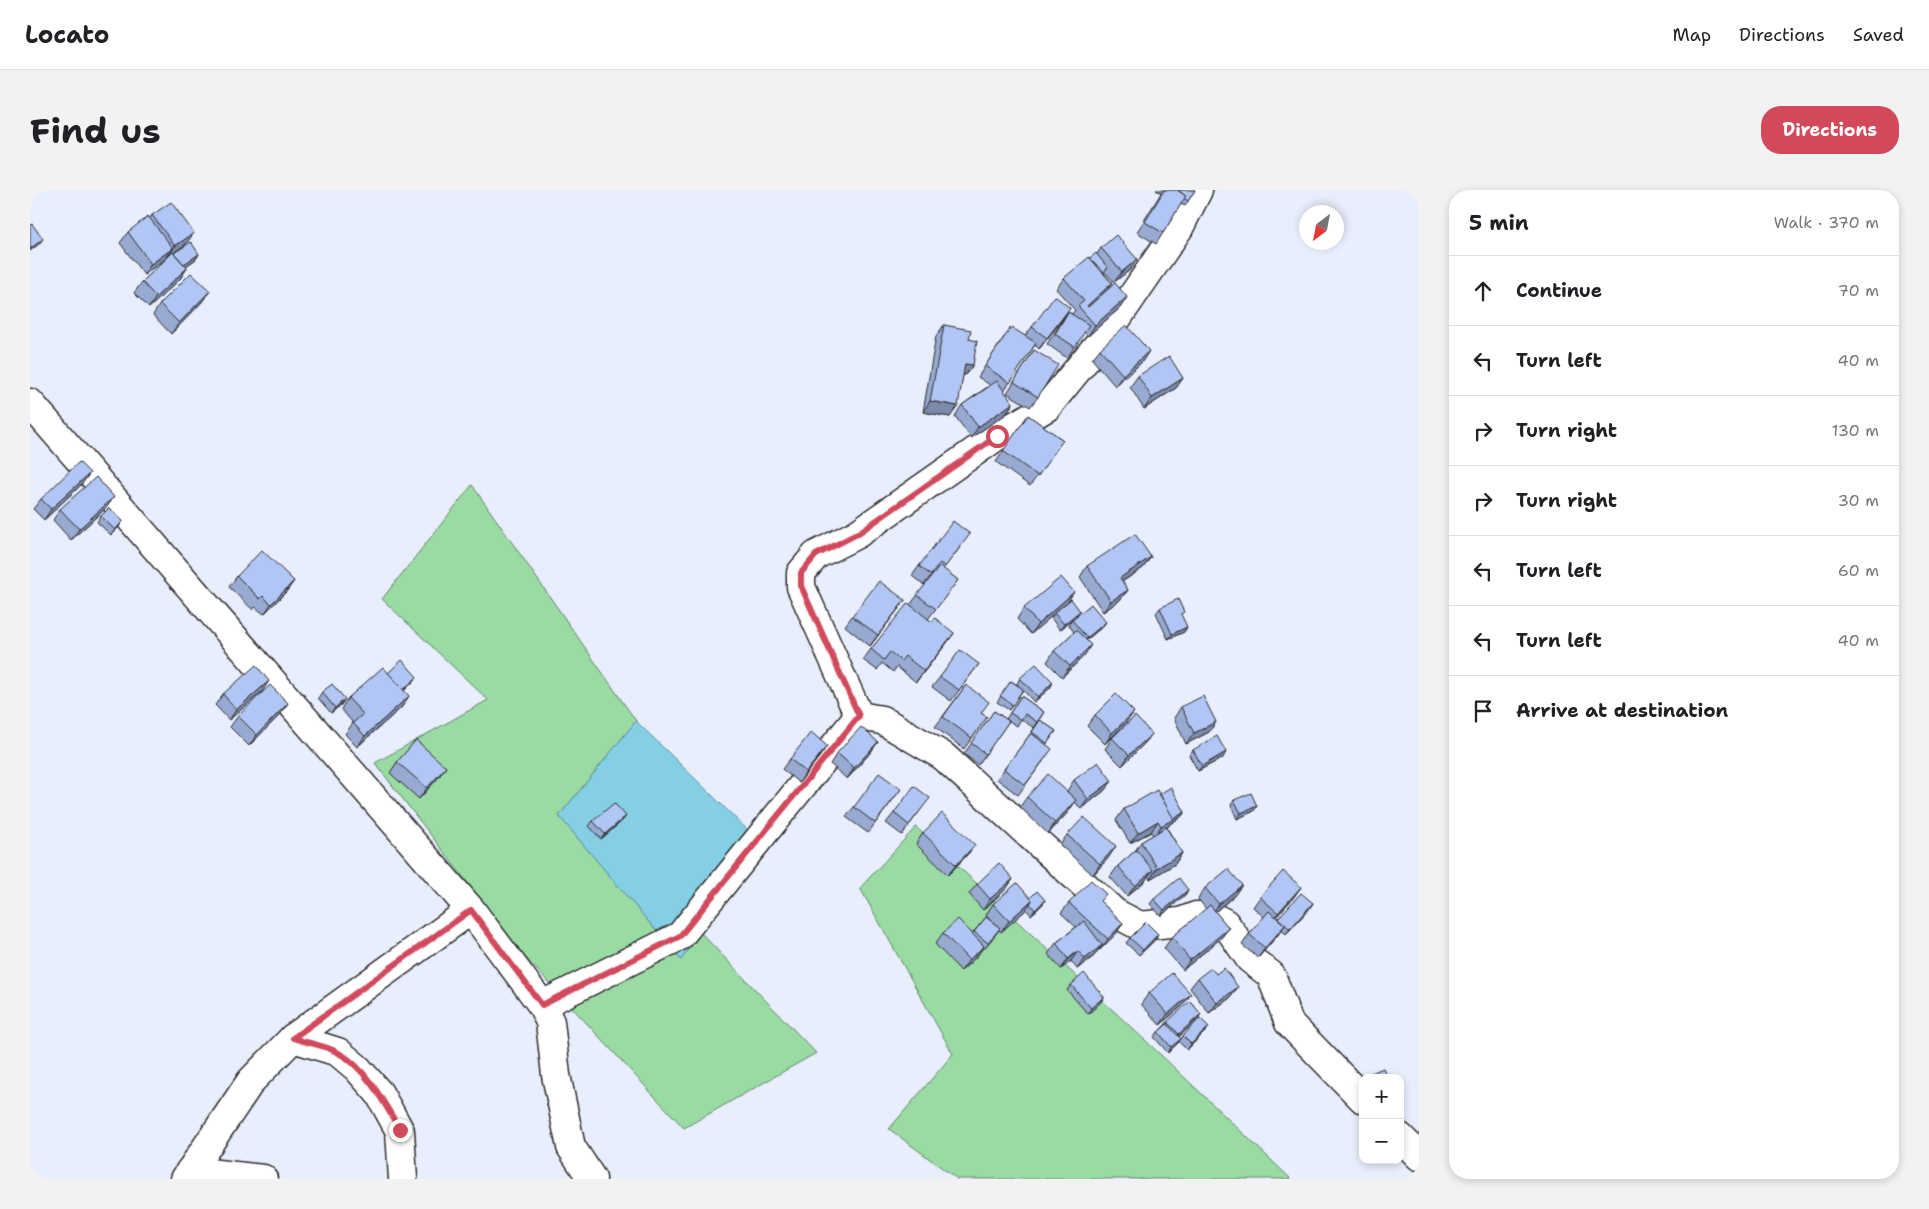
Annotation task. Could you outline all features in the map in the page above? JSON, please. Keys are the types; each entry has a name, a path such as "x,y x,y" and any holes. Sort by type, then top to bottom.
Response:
{"street":[{"path":"859,716 801,586 801,573 816,555 857,534 997,436 1047,407 1105,336 1179,228 1198,190"},
{"path":"30,403 471,910 542,1005 550,1022 556,1075 571,1146 592,1179"},
{"path":"542,1005 680,936 859,716"},
{"path":"859,716 882,720 943,756 1116,913 1140,926 1180,922 1196,916 1211,916 1225,923 1250,959 1271,976 1288,1024 1359,1095"},
{"path":"188,1175 251,1081 293,1038 471,910"},
{"path":"293,1038 338,1052 357,1068 379,1093 400,1130 403,1179"},
{"path":"1404,1141 1419,1156"},
{"path":"188,1175 263,1179"}],"green space":[{"path":"472,485 636,721 559,816 681,960 700,932 816,1053 684,1128 526,958 375,763 488,700 382,599"},
{"path":"916,827 1291,1179 957,1179 889,1129 953,1054 860,888"}],"water":[{"path":"636,721 761,843 681,960 559,816"}],"building":[{"path":"1164,190 1177,190 1186,196 1163,233 1145,222"},
{"path":"1179,190 1195,190 1188,201 1184,198 1186,196"},
{"path":"171,202 194,233 175,246 152,215"},
{"path":"148,216 173,248 151,264 128,232"},
{"path":"32,224 43,239 30,249 30,226"},
{"path":"1116,235 1137,259 1122,272 1101,248"},
{"path":"191,242 199,254 184,264 174,253"},
{"path":"173,252 187,268 156,297 142,282"},
{"path":"1096,253 1108,268 1103,272 1090,258"},
{"path":"1089,257 1112,283 1087,306 1115,283 1127,297 1095,325 1078,306 1084,301 1064,278"},
{"path":"191,273 210,291 179,323 160,304"},
{"path":"1055,296 1070,308 1047,338 1032,327"},
{"path":"1068,312 1089,325 1075,347 1055,334"},
{"path":"944,325 971,330 969,339 977,341 973,365 965,364 958,406 930,401"},
{"path":"1126,325 1149,351 1123,375 1100,349"},
{"path":"1011,327 1036,343 1010,383 985,366"},
{"path":"1034,350 1058,365 1038,397 1014,382"},
{"path":"1169,356 1183,378 1152,398 1138,376"},
{"path":"997,381 1013,403 978,427 962,405"},
{"path":"1028,415 1063,440 1038,476 1003,451"},
{"path":"79,462 90,473 51,509 41,499"},
{"path":"96,477 114,497 79,529 60,509"},
{"path":"109,508 123,521 115,530 101,516"},
{"path":"953,521 970,534 945,567 940,563 931,575 919,566"},
{"path":"1135,534 1151,557 1120,578 1128,590 1111,601 1087,566"},
{"path":"262,550 294,581 271,604 263,596 260,599 237,576"},
{"path":"940,566 958,580 936,609 917,595"},
{"path":"1061,577 1074,592 1038,624 1024,608"},
{"path":"879,581 905,600 878,635 852,616"},
{"path":"1071,599 1080,611 1064,624 1054,613"},
{"path":"1178,599 1184,612 1181,614 1187,627 1172,634 1160,608"},
{"path":"908,603 932,622 935,618 954,633 924,671 905,656 901,661 890,652 884,660 871,649"},
{"path":"1091,604 1106,622 1087,638 1072,620"},
{"path":"1076,630 1091,645 1070,666 1054,651"},
{"path":"960,650 979,664 959,690 940,677"},
{"path":"402,660 417,677 403,690 388,673"},
{"path":"1036,664 1053,682 1038,697 1020,678"},
{"path":"256,665 269,681 236,710 223,694"},
{"path":"383,667 409,696 365,736 353,723 363,714 348,698"},
{"path":"1011,681 1023,689 1013,705 1000,696"},
{"path":"332,684 345,699 335,708 322,692"},
{"path":"270,685 288,703 257,735 238,716"},
{"path":"966,685 989,702 981,713 987,717 972,738 943,717"},
{"path":"1116,694 1134,712 1112,733 1095,715"},
{"path":"1021,696 1044,712 1037,722 1025,714 1021,720 1010,713"},
{"path":"1203,696 1216,722 1194,733 1181,707"},
{"path":"994,711 1009,721 986,754 971,743"},
{"path":"1135,716 1152,734 1129,755 1112,738"},
{"path":"1040,720 1056,731 1047,743 1032,732"},
{"path":"861,727 878,742 854,768 837,753"},
{"path":"811,732 827,746 806,772 790,759"},
{"path":"1031,733 1052,749 1025,785 1004,769"},
{"path":"1217,736 1226,752 1202,766 1193,750"},
{"path":"416,740 446,767 427,788 397,762"},
{"path":"1098,762 1112,781 1088,799 1074,780"},
{"path":"879,773 901,789 875,823 854,807"},
{"path":"1048,774 1076,800 1055,823 1027,797"},
{"path":"914,786 930,798 909,825 894,813"},
{"path":"1171,787 1185,812 1173,819 1160,794"},
{"path":"1157,790 1174,819 1161,826 1158,821 1138,833 1124,809"},
{"path":"1251,793 1257,806 1241,813 1234,800"},
{"path":"614,803 626,816 605,834 593,821"},
{"path":"942,813 975,845 956,865 923,833"},
{"path":"1084,817 1116,846 1100,864 1067,835"},
{"path":"1166,827 1182,853 1157,868 1141,842"},
{"path":"1136,850 1153,870 1135,886 1118,866"},
{"path":"999,863 1013,879 990,899 977,884"},
{"path":"1228,869 1242,885 1219,904 1205,888"},
{"path":"1283,871 1301,887 1278,913 1260,897"},
{"path":"1179,878 1188,890 1164,910 1154,899"},
{"path":"1091,880 1106,894 1100,901 1123,923 1108,939 1069,903"},
{"path":"1017,883 1032,900 1009,921 993,904"},
{"path":"1037,891 1045,900 1035,910 1030,904 1032,900 1030,898"},
{"path":"1301,893 1313,903 1290,929 1278,918"},
{"path":"1210,905 1229,928 1190,960 1172,937"},
{"path":"1269,911 1285,925 1265,948 1249,934"},
{"path":"986,917 1000,928 988,943 974,932"},
{"path":"958,919 984,946 969,960 943,933"},
{"path":"1084,921 1102,945 1085,959 1078,951 1068,959 1056,943"},
{"path":"1146,922 1158,934 1143,950 1130,938"},
{"path":"1211,968 1216,974 1224,968 1238,987 1217,1003 1198,978"},
{"path":"1084,973 1104,997 1091,1008 1071,985"},
{"path":"1172,973 1191,994 1168,1014 1149,993"},
{"path":"1190,1001 1201,1014 1179,1034 1167,1022"},
{"path":"1200,1018 1209,1027 1191,1044 1183,1036"},
{"path":"1167,1024 1181,1039 1171,1047 1158,1032"},
{"path":"1383,1068 1386,1074 1369,1074"}],"route":[{"path":"400,1130 379,1093 357,1068 338,1052 293,1038 471,910 542,1005 680,936 859,716 801,586 801,573 816,555 857,534 997,436"}]}
